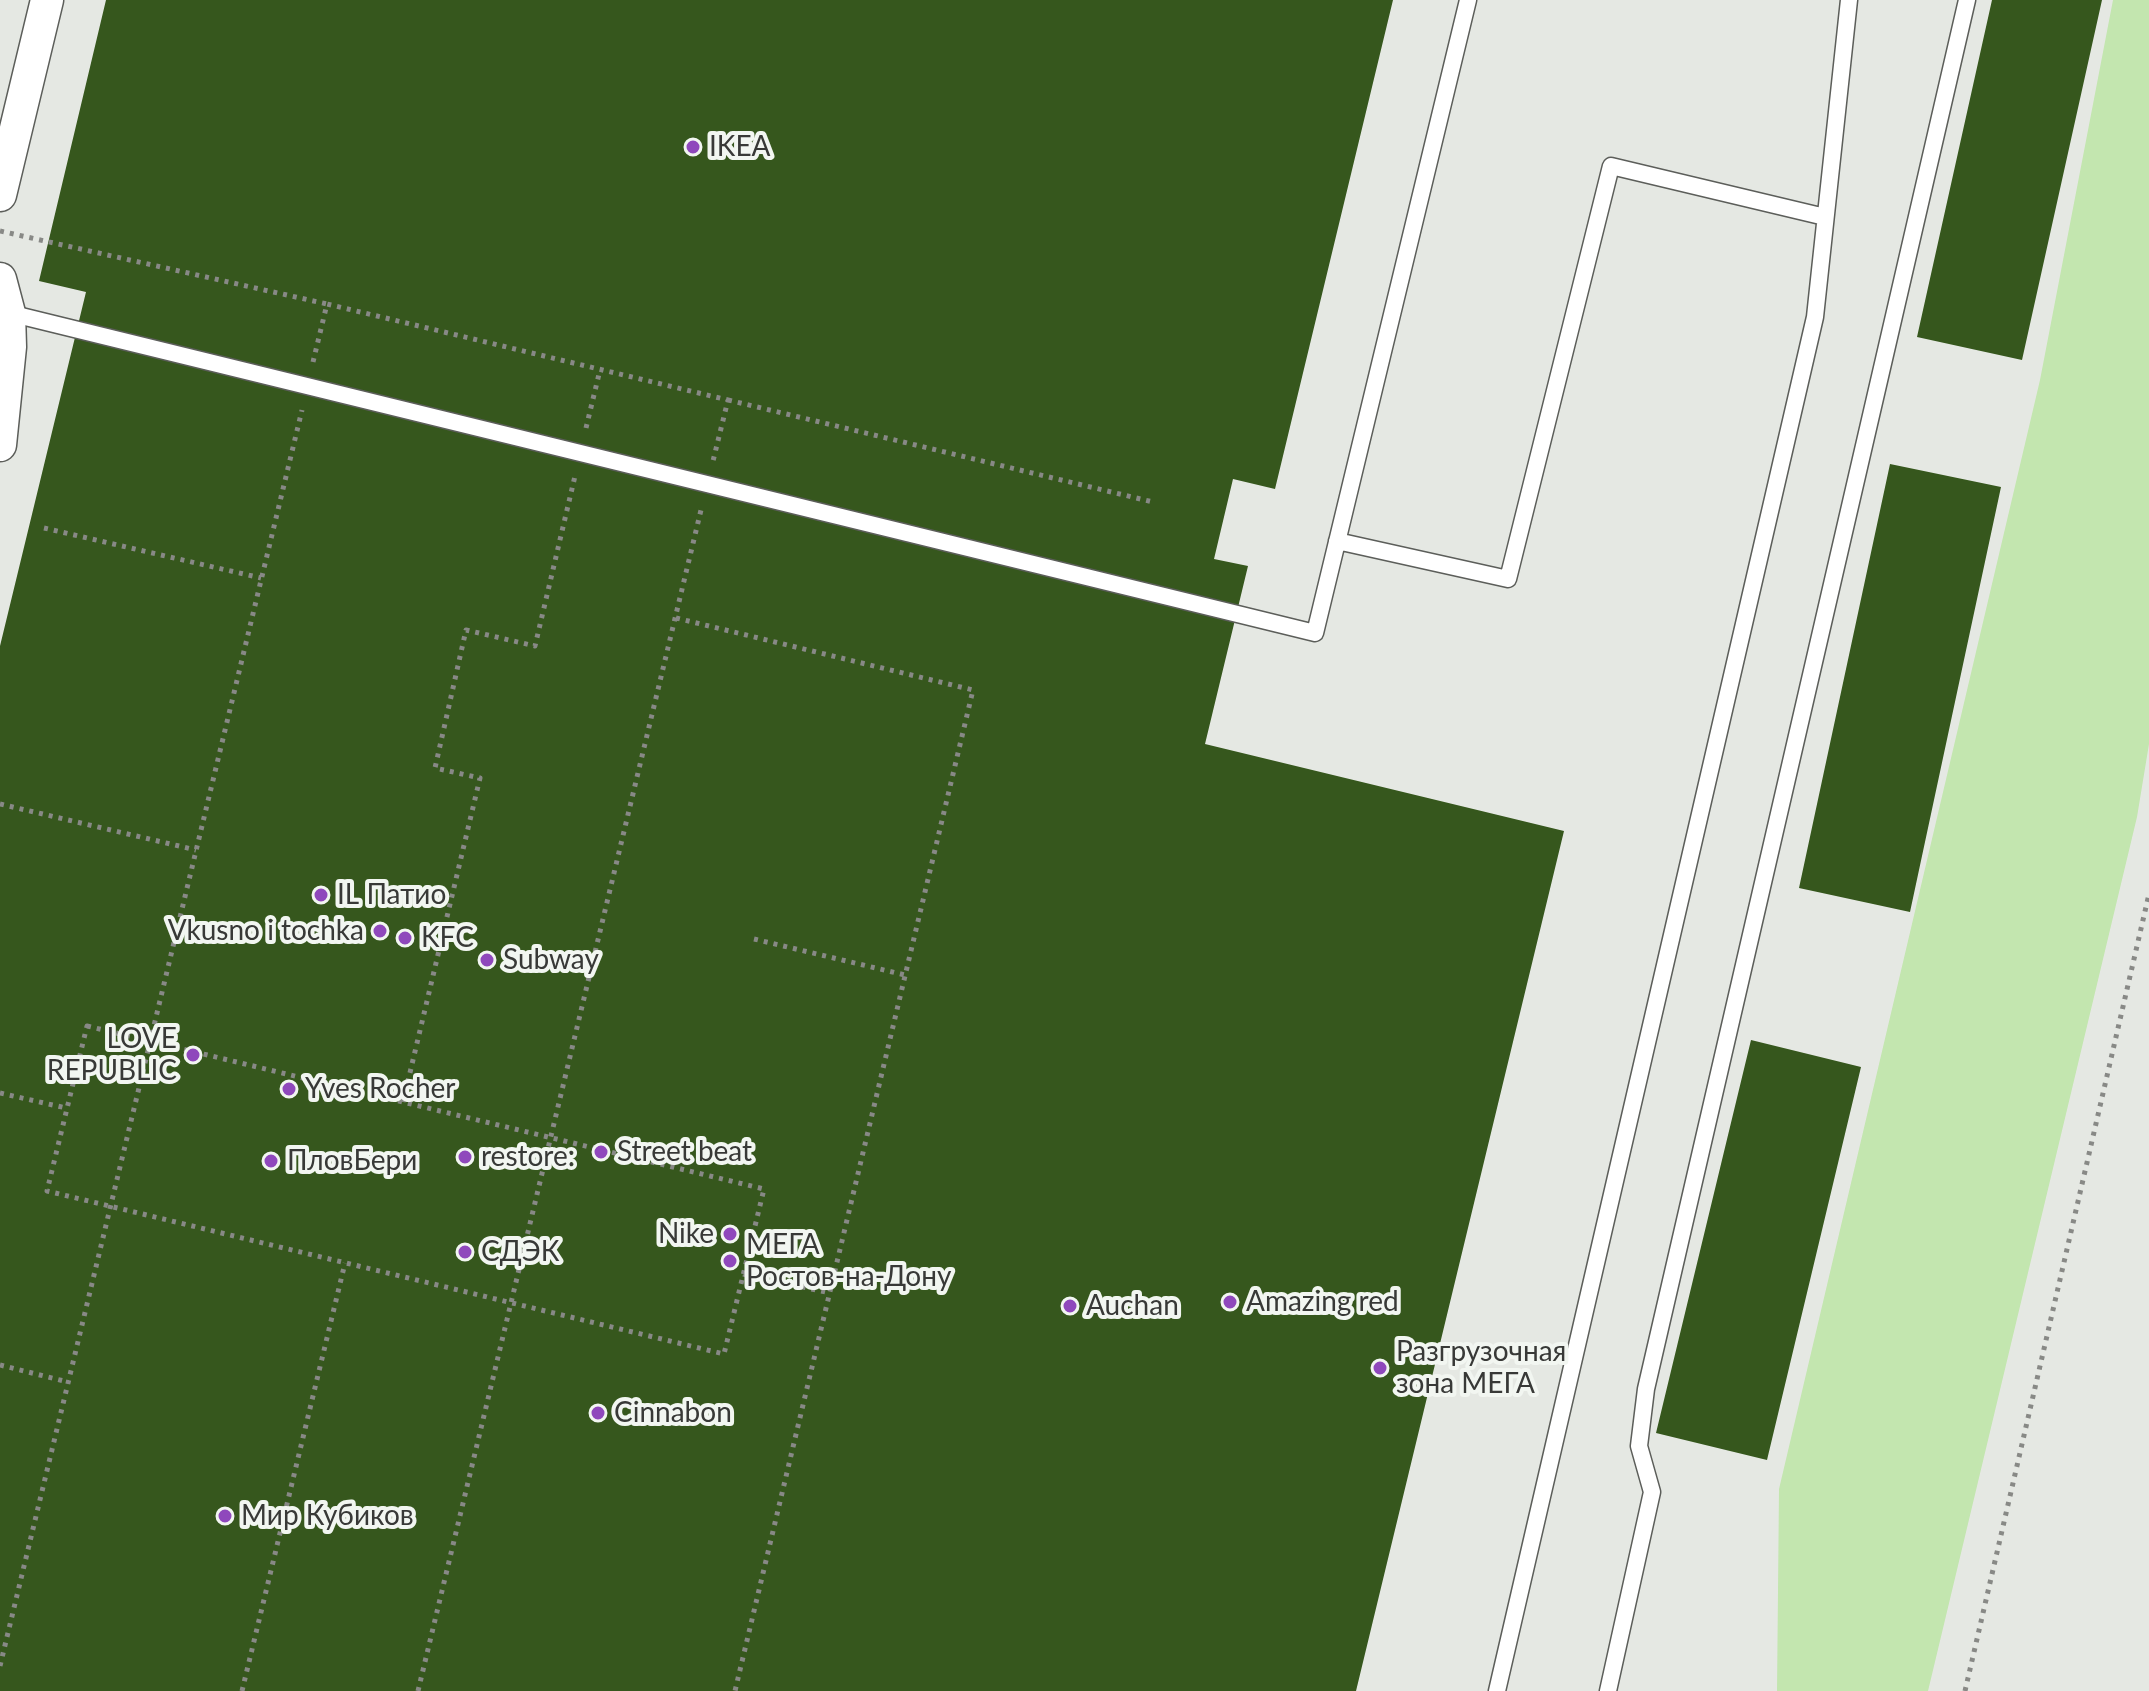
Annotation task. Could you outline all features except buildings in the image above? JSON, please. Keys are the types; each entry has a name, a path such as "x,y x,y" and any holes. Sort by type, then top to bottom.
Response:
{"street":[{"path":"0,195 47,0"},
{"path":"0,279 9,313 10,347 0,445"}],"lane":[{"path":"9,313 1315,633 1468,0"},
{"path":"1497,1691 1815,317 1849,0"},
{"path":"1608,1691 1652,1492 1639,1446 1646,1389 1967,0"},
{"path":"1337,541 1508,579 1611,166 1825,217"}],"path":[{"path":"0,231 327,304 1153,502"},
{"path":"312,365 327,304"},
{"path":"585,431 600,370"},
{"path":"0,1666 305,396"},
{"path":"713,462 728,400"},
{"path":"403,1102 480,778 435,768 466,630 535,646 578,462"},
{"path":"418,1691 702,509"},
{"path":"44,528 261,578"},
{"path":"676,618 973,690 735,1691"},
{"path":"0,804 196,850"},
{"path":"1965,1691 2149,894"},
{"path":"754,939 905,975"},
{"path":"87,1026 150,1041 764,1189 724,1354 47,1191 87,1026"},
{"path":"0,1093 66,1108"},
{"path":"242,1691 345,1263"},
{"path":"743,1274 830,1293"},
{"path":"0,1365 68,1382"}],"green space":[{"path":"2113,0 2149,0 2149,744 2137,817 1928,1691 1777,1691 1779,1489 2040,380"}],"place":[{"name":"IKEA","path":"693,147"},
{"name":"IL Патио","path":"321,895"},
{"name":"Vkusno i tochka","path":"380,931"},
{"name":"KFC","path":"405,938"},
{"name":"Subway","path":"487,960"},
{"name":"LOVE REPUBLIC","path":"193,1055"},
{"name":"Yves Rocher","path":"289,1089"},
{"name":"Street beat","path":"601,1152"},
{"name":"restore:","path":"465,1157"},
{"name":"ПловБери","path":"271,1161"},
{"name":"Nike","path":"730,1234"},
{"name":"СДЭК","path":"465,1252"},
{"name":"МЕГА Ростов-на-Дону","path":"730,1261"},
{"name":"Amazing red","path":"1230,1302"},
{"name":"Auchan","path":"1070,1306"},
{"name":"Разгрузочная зона МЕГА","path":"1380,1368"},
{"name":"Cinnabon","path":"598,1413"},
{"name":"Мир Кубиков","path":"225,1516"}]}
